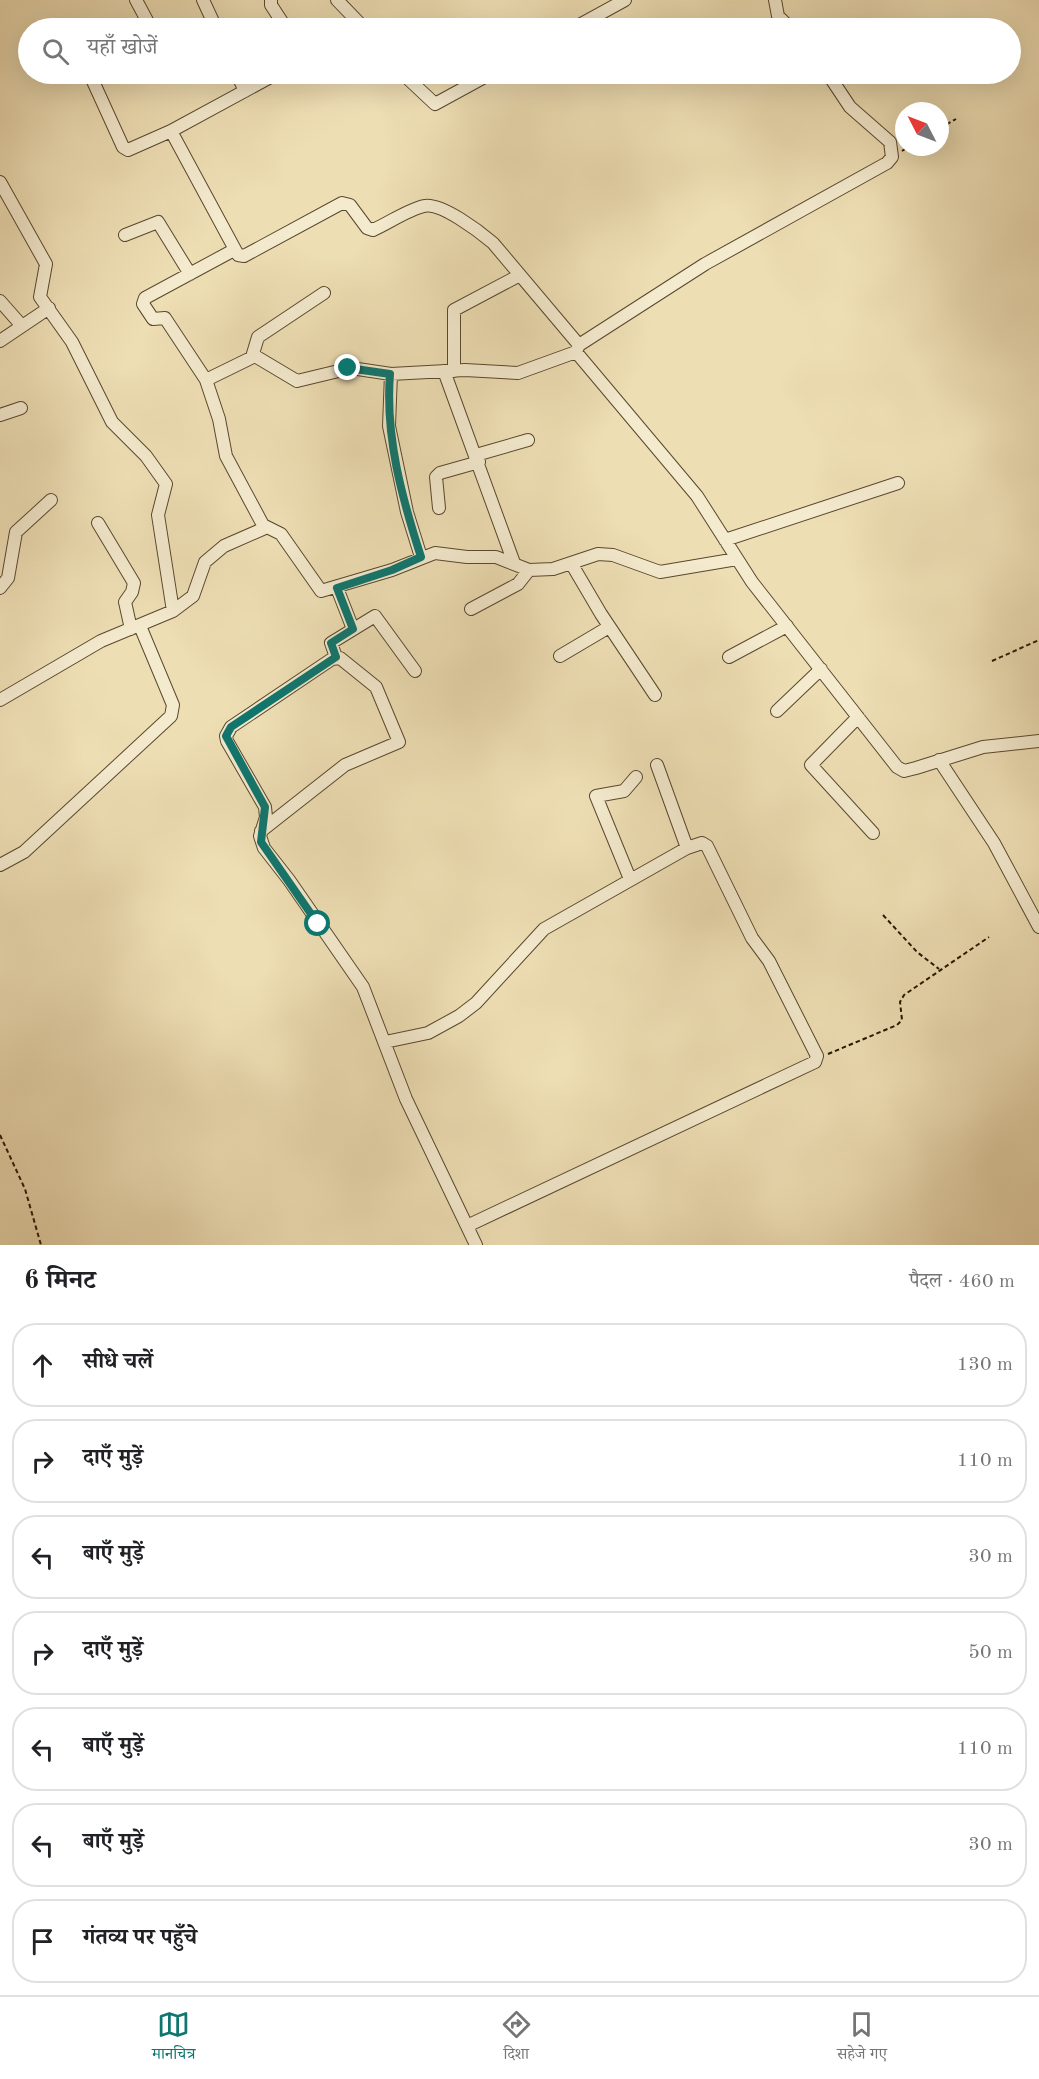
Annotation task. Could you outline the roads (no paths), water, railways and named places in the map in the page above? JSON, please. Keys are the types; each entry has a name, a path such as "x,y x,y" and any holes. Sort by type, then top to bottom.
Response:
{"street":[{"path":"136,0 146,18"},
{"path":"203,0 211,18"},
{"path":"271,0 271,5 279,18"},
{"path":"337,0 354,18"},
{"path":"592,18 625,0"},
{"path":"775,0 780,18"},
{"path":"94,84 123,147 128,150 171,131 258,84"},
{"path":"242,84 245,91"},
{"path":"414,84 435,104 472,84"},
{"path":"206,380 252,357 260,357 297,381 351,368 390,374 449,371 518,373 578,349 705,264 887,163 892,151 890,142 850,107 835,84"},
{"path":"171,131 231,238 238,255 244,256 342,203 350,205 367,228 374,230 429,206 439,208 476,229 493,243 697,496 737,559 897,767 904,771 983,747 1039,741"},
{"path":"0,182 46,264 46,272 39,294 75,348 112,422 146,456 166,484 158,515 173,611"},
{"path":"125,235 158,222 190,274"},
{"path":"234,250 145,298 143,304 153,319 165,318 206,380 219,419 226,456 265,528 281,534 317,589 321,591 337,588 435,553 467,557 489,556 529,570 553,569 606,554 652,570 668,572 737,559"},
{"path":"514,563 449,371 454,310 520,275"},
{"path":"252,357 258,337 324,293"},
{"path":"0,302 22,327"},
{"path":"0,341 49,308"},
{"path":"390,374 389,426 407,512 421,557"},
{"path":"0,415 21,408"},
{"path":"439,508 436,477 440,473 528,440"},
{"path":"725,540 898,483"},
{"path":"0,588 8,578 16,531 51,500"},
{"path":"0,865 24,852 171,716 173,705 125,602 132,592 134,583 98,523"},
{"path":"0,700 81,651 173,611 193,596 205,562 224,546 265,528"},
{"path":"571,563 609,627 655,695"},
{"path":"471,609 518,584 529,570"},
{"path":"337,588 353,629"},
{"path":"261,831 340,769 399,741 374,684 336,657 331,643 377,617 415,671"},
{"path":"729,657 787,626"},
{"path":"560,656 609,627"},
{"path":"336,657 227,732 229,746 265,807 266,817 260,836 264,848 355,972 406,1099 476,1245"},
{"path":"777,711 821,669"},
{"path":"858,717 811,765 873,833"},
{"path":"939,760 970,804 1005,862 1039,927"},
{"path":"657,765 687,848"},
{"path":"630,879 596,796 624,791 636,777"},
{"path":"385,1042 428,1033 459,1017 476,1003 544,929 630,879 687,848 702,843 707,846 752,938 778,977 818,1060 467,1226"}]}
